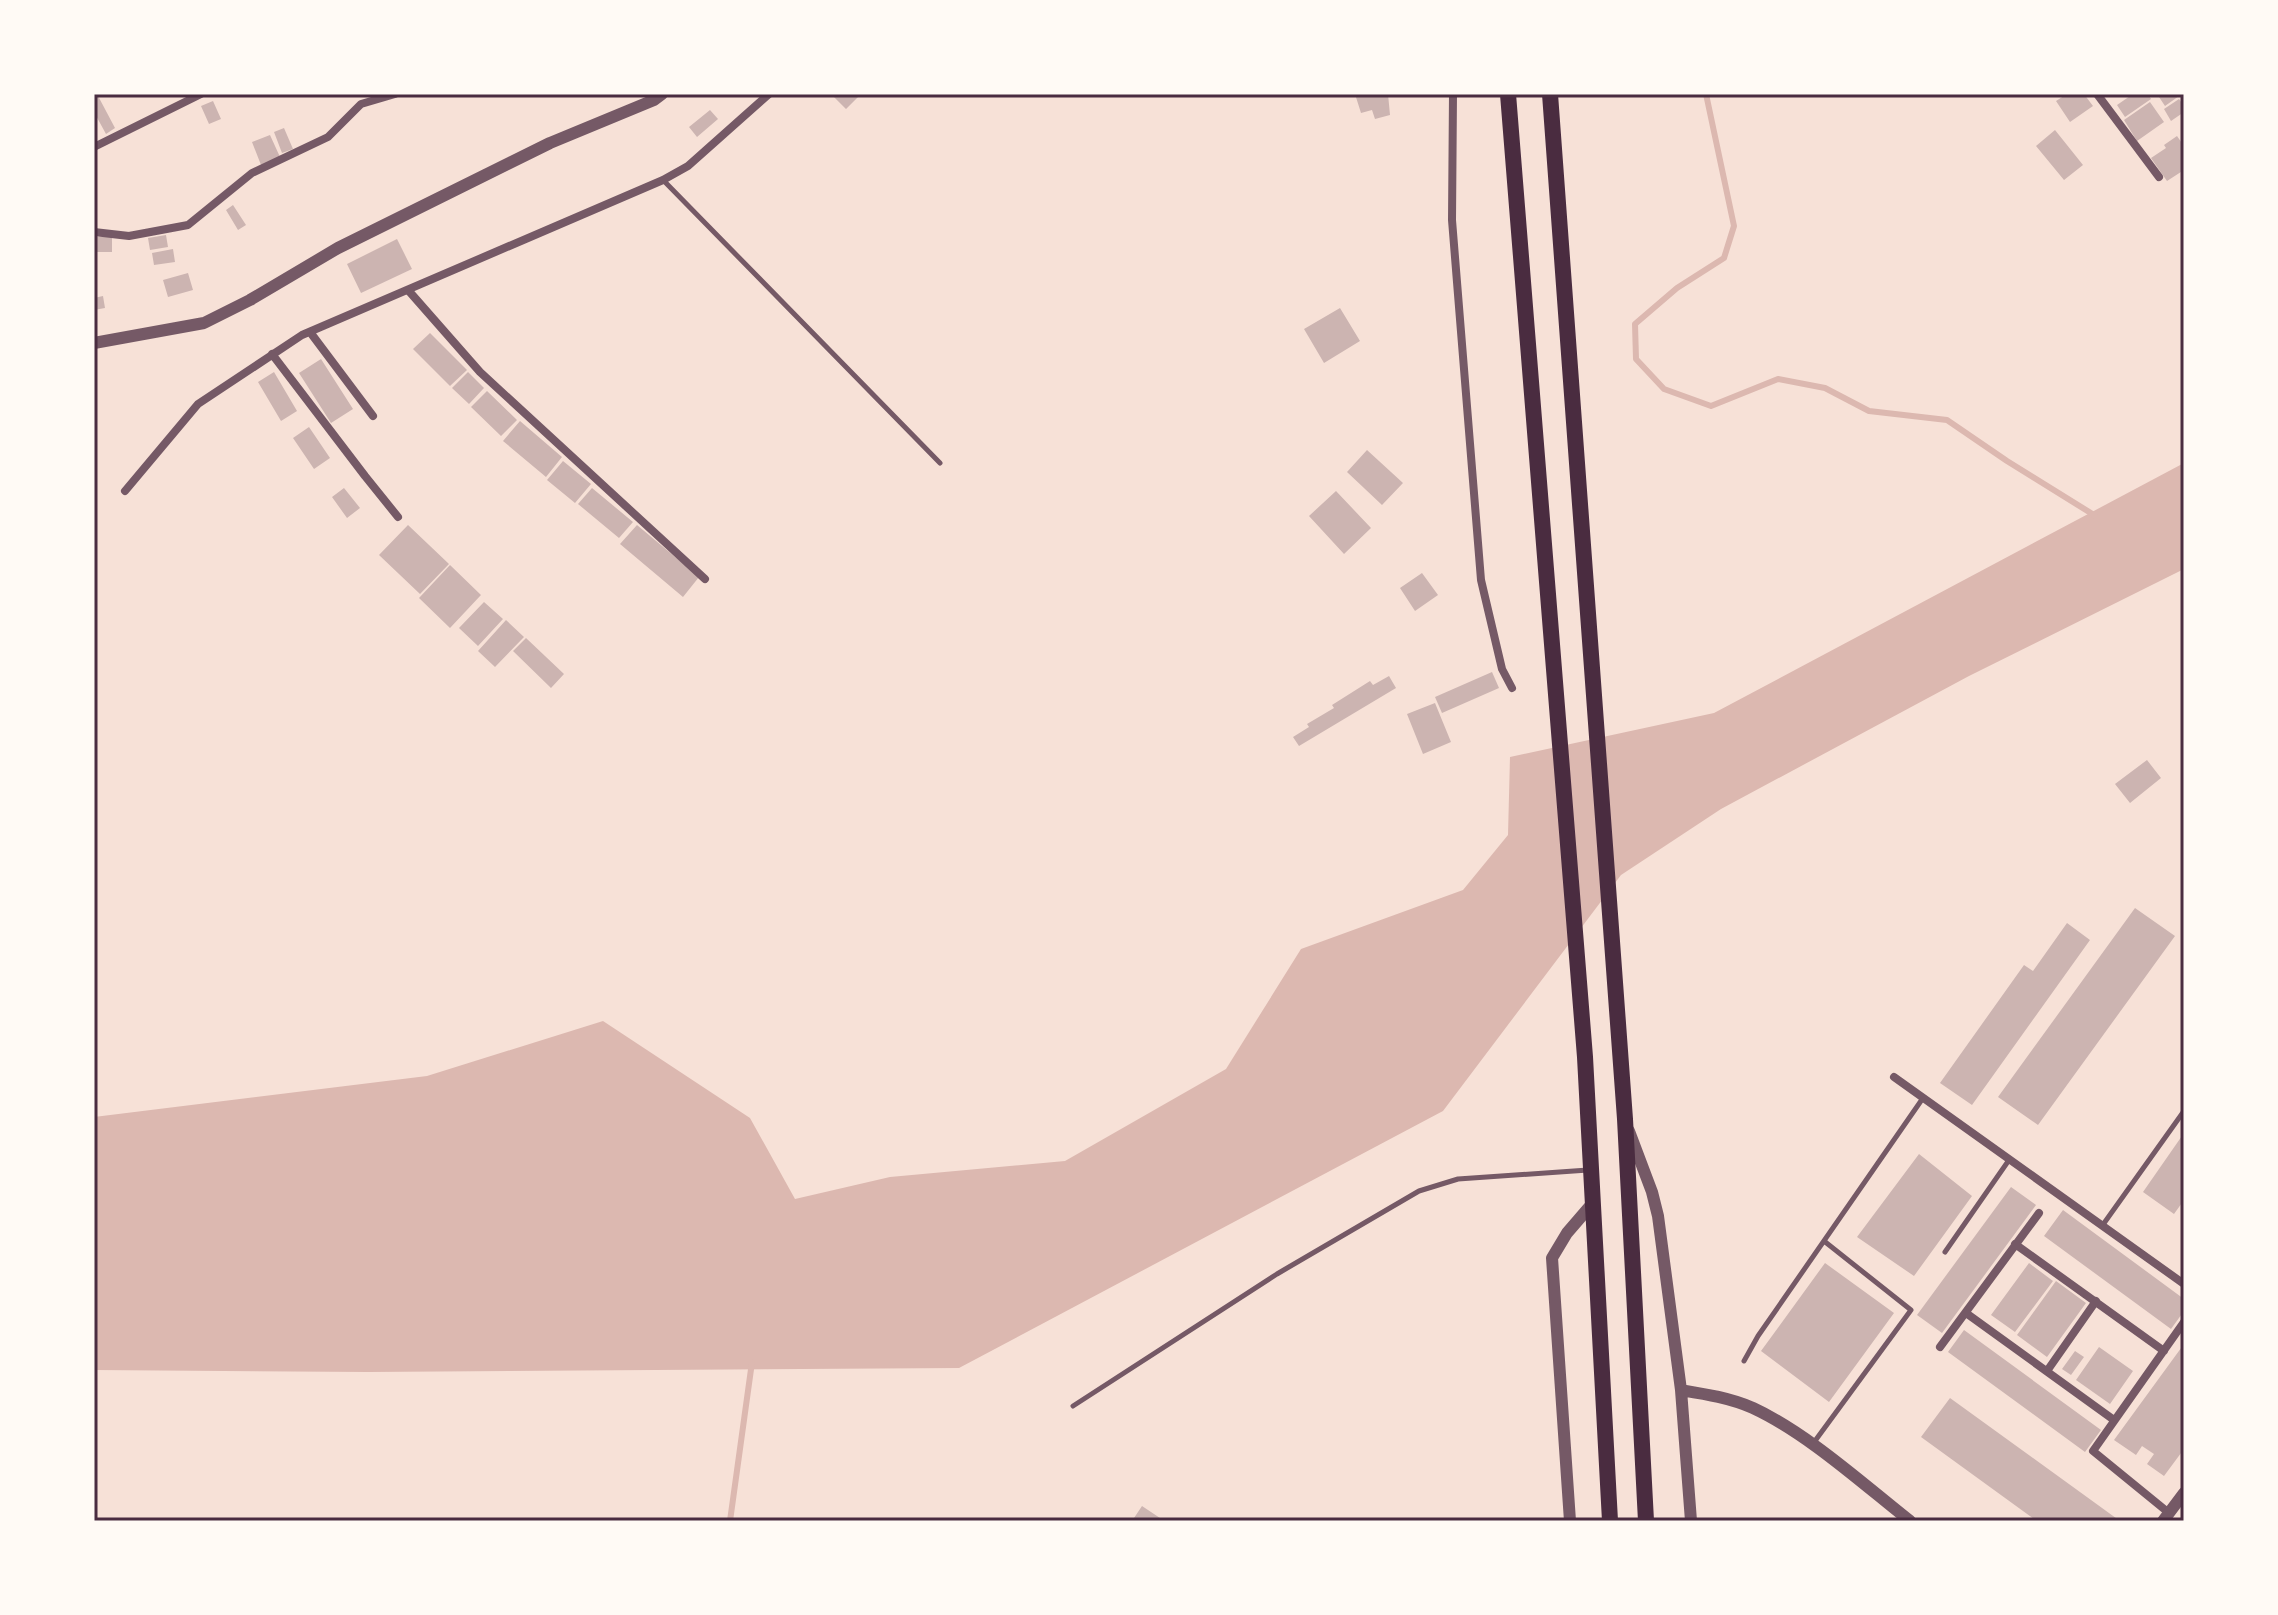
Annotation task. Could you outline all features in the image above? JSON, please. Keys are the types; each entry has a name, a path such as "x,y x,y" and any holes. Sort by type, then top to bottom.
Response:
{"highway":[{"path":"1508,94 1585,1057 1610,1521"},
{"path":"1550,94 1625,1119 1646,1521"}],"street":[{"path":"94,232 129,236 188,225 252,173 328,137 361,104 395,94"},
{"path":"94,343 204,323 338,248 550,143 662,94"},
{"path":"125,491 198,404 272,354 310,332 663,180 688,166 769,94"},
{"path":"1453,94 1452,220 1481,580 1502,669 1512,688"},
{"path":"2097,94 2159,177"},
{"path":"94,147 196,95"},
{"path":"408,290 480,372 705,579"},
{"path":"310,332 373,416"},
{"path":"272,354 398,517"},
{"path":"1894,1077 2184,1284"},
{"path":"1625,1119 1658,1216 1681,1390 1691,1521"},
{"path":"1570,1521 1552,1258 1567,1233 1592,1204"},
{"path":"1940,1347 2039,1213"},
{"path":"2015,1244 2164,1351"},
{"path":"2047,1371 2096,1301"},
{"path":"1966,1313 2114,1420"},
{"path":"2184,1322 2093,1452 2166,1517 2184,1493"},
{"path":"1681,1390 1723,1397 1753,1408 1812,1445 1910,1521"}],"lane":[{"path":"663,180 940,463"},
{"path":"1744,1361 1758,1336 1923,1098"},
{"path":"2102,1226 2184,1111"},
{"path":"1945,1252 2009,1160"},
{"path":"1073,1406 1277,1274 1419,1191 1458,1179 1591,1169"},
{"path":"1812,1445 1911,1310 1824,1241"}],"shaded area":[{"path":"2184,463 2184,569 1969,676 1721,809 1621,875 1443,1111 959,1368 368,1372 94,1370 94,1117 427,1076 603,1021 750,1118 795,1199 890,1177 1065,1161 1226,1069 1301,949 1463,890 1508,835 1510,757 1714,713"}],"building":[{"path":"94,94 97,94 115,128 106,134 94,112"},
{"path":"831,94 861,94 846,109"},
{"path":"1355,94 1388,94 1390,115 1375,119 1372,110 1361,113"},
{"path":"2067,94 2084,94 2093,106 2070,122 2056,101"},
{"path":"2133,94 2148,94 2151,99 2125,117 2117,105"},
{"path":"2157,94 2178,94 2179,96 2165,106"},
{"path":"2179,99 2184,112 2171,121 2164,109"},
{"path":"213,101 221,119 209,124 201,106"},
{"path":"2150,102 2164,122 2137,141 2124,120"},
{"path":"710,110 718,119 697,137 689,127"},
{"path":"284,128 293,149 282,153 274,132"},
{"path":"2055,130 2083,165 2064,180 2036,146"},
{"path":"270,135 280,157 261,165 252,142"},
{"path":"2177,136 2184,146 2184,170 2167,181 2151,158"},
{"path":"233,205 246,225 238,230 226,210"},
{"path":"166,235 168,247 150,250 148,238"},
{"path":"94,237 112,237 112,252 94,252"},
{"path":"397,239 412,269 361,293 347,264"},
{"path":"173,249 175,262 154,265 152,253"},
{"path":"188,273 193,290 168,297 163,280"},
{"path":"103,296 105,308 94,310 94,298"},
{"path":"1340,308 1360,341 1324,363 1304,329"},
{"path":"430,333 467,370 450,386 413,349"},
{"path":"321,359 353,409 331,423 299,373"},
{"path":"274,372 297,411 281,421 258,382"},
{"path":"468,372 484,388 469,404 452,388"},
{"path":"487,391 517,420 501,436 471,407"},
{"path":"520,421 562,457 546,477 503,441"},
{"path":"309,427 330,458 314,469 293,438"},
{"path":"1367,450 1403,483 1382,505 1347,472"},
{"path":"563,461 591,484 575,503 547,480"},
{"path":"344,488 360,508 347,518 332,497"},
{"path":"592,488 633,522 619,538 578,504"},
{"path":"1336,491 1371,528 1344,554 1309,516"},
{"path":"408,525 449,564 420,594 379,555"},
{"path":"637,525 699,577 683,597 620,544"},
{"path":"450,565 481,595 450,628 419,598"},
{"path":"1422,573 1438,595 1415,611 1400,588"},
{"path":"484,602 503,619 478,646 459,628"},
{"path":"506,620 524,637 495,667 478,651"},
{"path":"526,638 564,674 551,688 513,651"},
{"path":"1492,672 1499,688 1442,713 1435,697"},
{"path":"1389,676 1396,688 1299,746 1293,737 1309,727 1307,724 1370,681 1373,685"},
{"path":"1435,703 1451,742 1423,754 1407,714"},
{"path":"2147,760 2161,778 2130,803 2115,784"},
{"path":"2135,908 2175,936 2038,1125 1998,1097"},
{"path":"2067,923 2090,940 1972,1105 1940,1083 2024,965 2033,971"},
{"path":"2184,1133 2184,1200 2174,1214 2143,1192"},
{"path":"1919,1154 1972,1196 1914,1276 1857,1237"},
{"path":"2011,1187 2036,1205 1942,1333 1917,1315"},
{"path":"2063,1210 2184,1299 2184,1311 2171,1329 2044,1236"},
{"path":"1825,1263 1894,1313 1829,1402 1761,1351"},
{"path":"2029,1263 2053,1281 2015,1332 1991,1315"},
{"path":"2056,1281 2086,1303 2047,1357 2017,1335"},
{"path":"1964,1330 2101,1430 2085,1452 1948,1352"},
{"path":"2184,1344 2184,1449 2164,1476 2147,1464 2154,1454 2142,1446 2136,1455 2114,1440"},
{"path":"2099,1347 2133,1371 2110,1404 2076,1380"},
{"path":"2075,1351 2084,1357 2071,1375 2062,1369"},
{"path":"1950,1398 2120,1521 2032,1521 2034,1519 1921,1437"},
{"path":"1142,1506 1160,1518 1158,1521 1132,1521"}],"waterway":[{"path":"1706,94 1734,226 1724,258 1677,288 1635,324 1636,359 1664,389 1711,406 1778,379 1825,388 1869,411 1947,420 2094,515"},
{"path":"730,1521 752,1362"}]}
